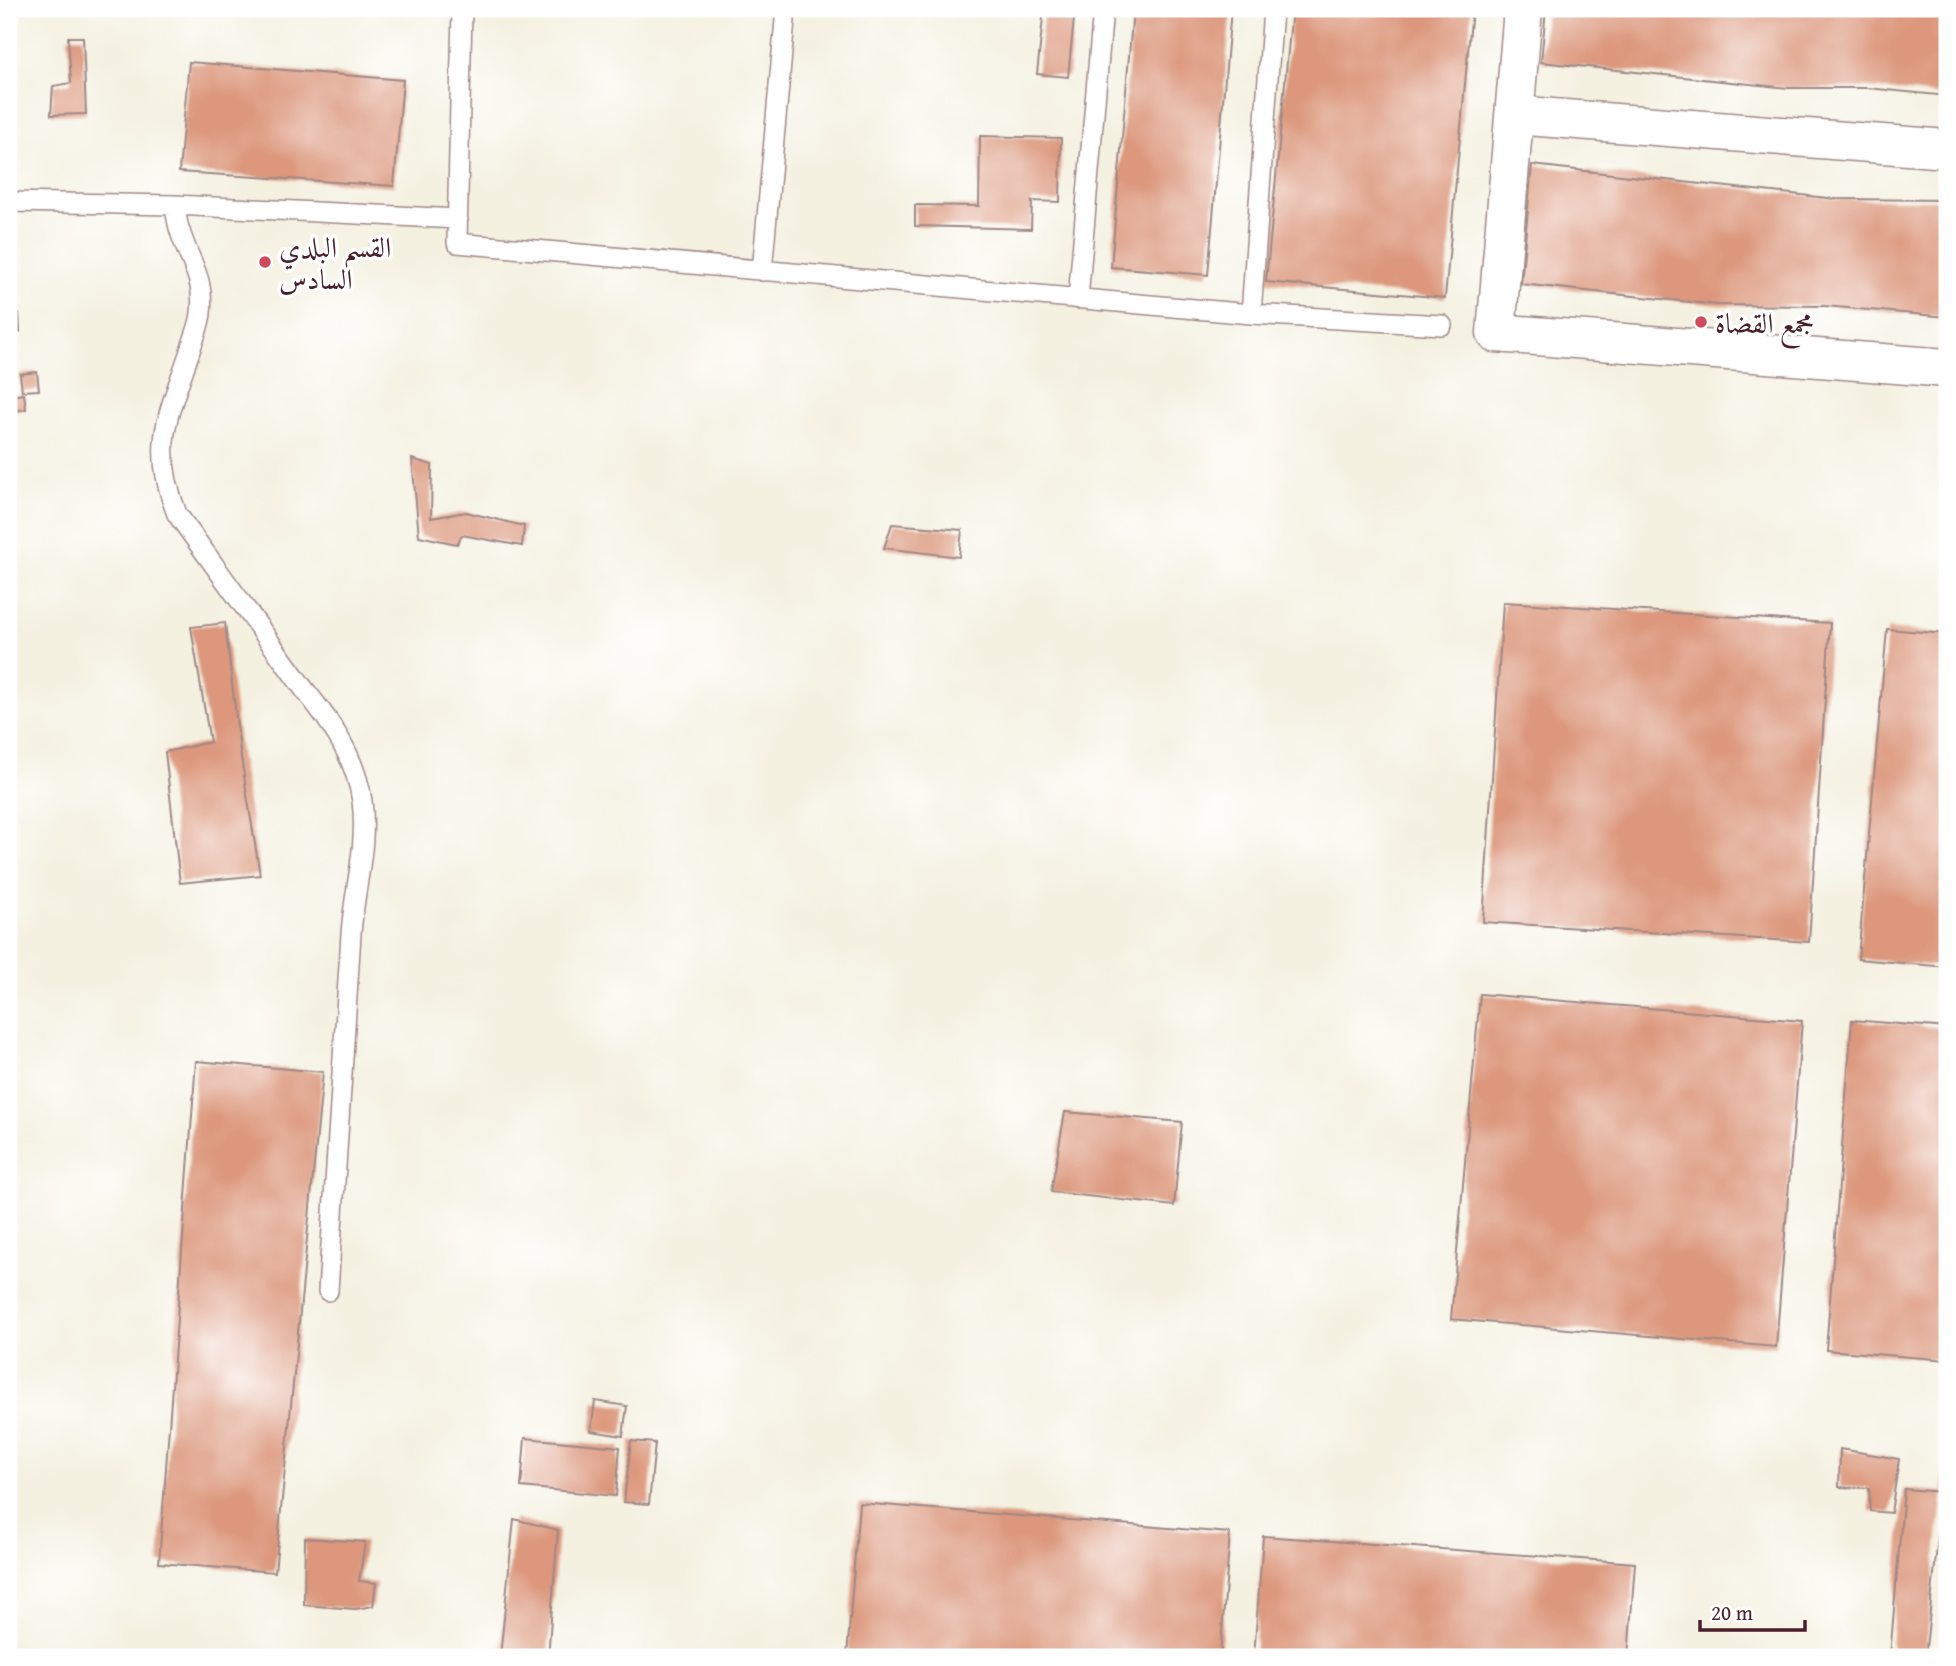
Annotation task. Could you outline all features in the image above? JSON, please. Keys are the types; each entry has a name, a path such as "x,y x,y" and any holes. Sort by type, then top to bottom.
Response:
{"street":[{"path":"1522,9 1496,333 1947,369"},
{"path":"1514,115 1947,149"}],"lane":[{"path":"463,9 457,243 1251,314 1443,325"},
{"path":"762,271 786,9"},
{"path":"1078,299 1103,9"},
{"path":"1251,314 1273,9"},
{"path":"9,202 175,205 458,219"},
{"path":"175,205 179,229 197,271 202,293 201,316 166,424 163,470 169,492 177,514 325,714 354,770 362,801 363,832 351,930 328,1291"}],"building":[{"path":"1044,9 1075,9 1068,77 1037,74"},
{"path":"1133,9 1231,9 1208,275 1111,267"},
{"path":"1292,9 1472,9 1445,298 1266,282"},
{"path":"1546,9 1947,9 1947,96 1867,88 1788,88 1541,62"},
{"path":"68,37 83,37 86,114 51,115 53,86 71,83"},
{"path":"189,62 403,80 394,186 179,172"},
{"path":"980,136 1061,138 1060,202 1032,201 1031,229 915,226 915,205 979,206"},
{"path":"1532,165 1836,199 1947,200 1947,317 1825,306 1718,305 1521,284"},
{"path":"19,313 20,332 9,332 9,314"},
{"path":"37,372 39,390 22,391 20,374"},
{"path":"24,394 26,409 9,412 9,396"},
{"path":"412,459 432,465 431,518 466,512 524,526 522,546 462,535 457,544 419,536"},
{"path":"892,524 962,530 959,557 884,548"},
{"path":"1503,602 1830,623 1809,942 1483,922"},
{"path":"225,623 240,751 260,875 180,883 165,752 210,742 191,627"},
{"path":"1887,629 1947,634 1947,967 1858,959"},
{"path":"1480,994 1802,1021 1776,1347 1451,1319"},
{"path":"1852,1020 1947,1028 1947,1360 1826,1350"},
{"path":"196,1061 323,1072 275,1572 159,1563"},
{"path":"1065,1112 1182,1122 1174,1206 1051,1192"},
{"path":"595,1401 627,1406 623,1436 591,1431"},
{"path":"525,1438 620,1447 616,1496 521,1487"},
{"path":"631,1441 655,1443 649,1504 624,1502"},
{"path":"1840,1449 1899,1459 1891,1513 1870,1511 1869,1488 1839,1487"},
{"path":"1947,1460 1947,1493 1943,1492"},
{"path":"1904,1489 1943,1492 1925,1657 1890,1657"},
{"path":"859,1503 1230,1533 1220,1657 847,1657"},
{"path":"514,1519 558,1530 548,1657 500,1657"},
{"path":"1263,1536 1635,1563 1628,1657 1254,1657"},
{"path":"305,1538 365,1542 359,1581 376,1583 373,1606 356,1609 304,1605"}],"place":[{"name":"القسم البلدي السادس","path":"265,262"},
{"name":"مجمع القضاة","path":"1701,322"}]}
